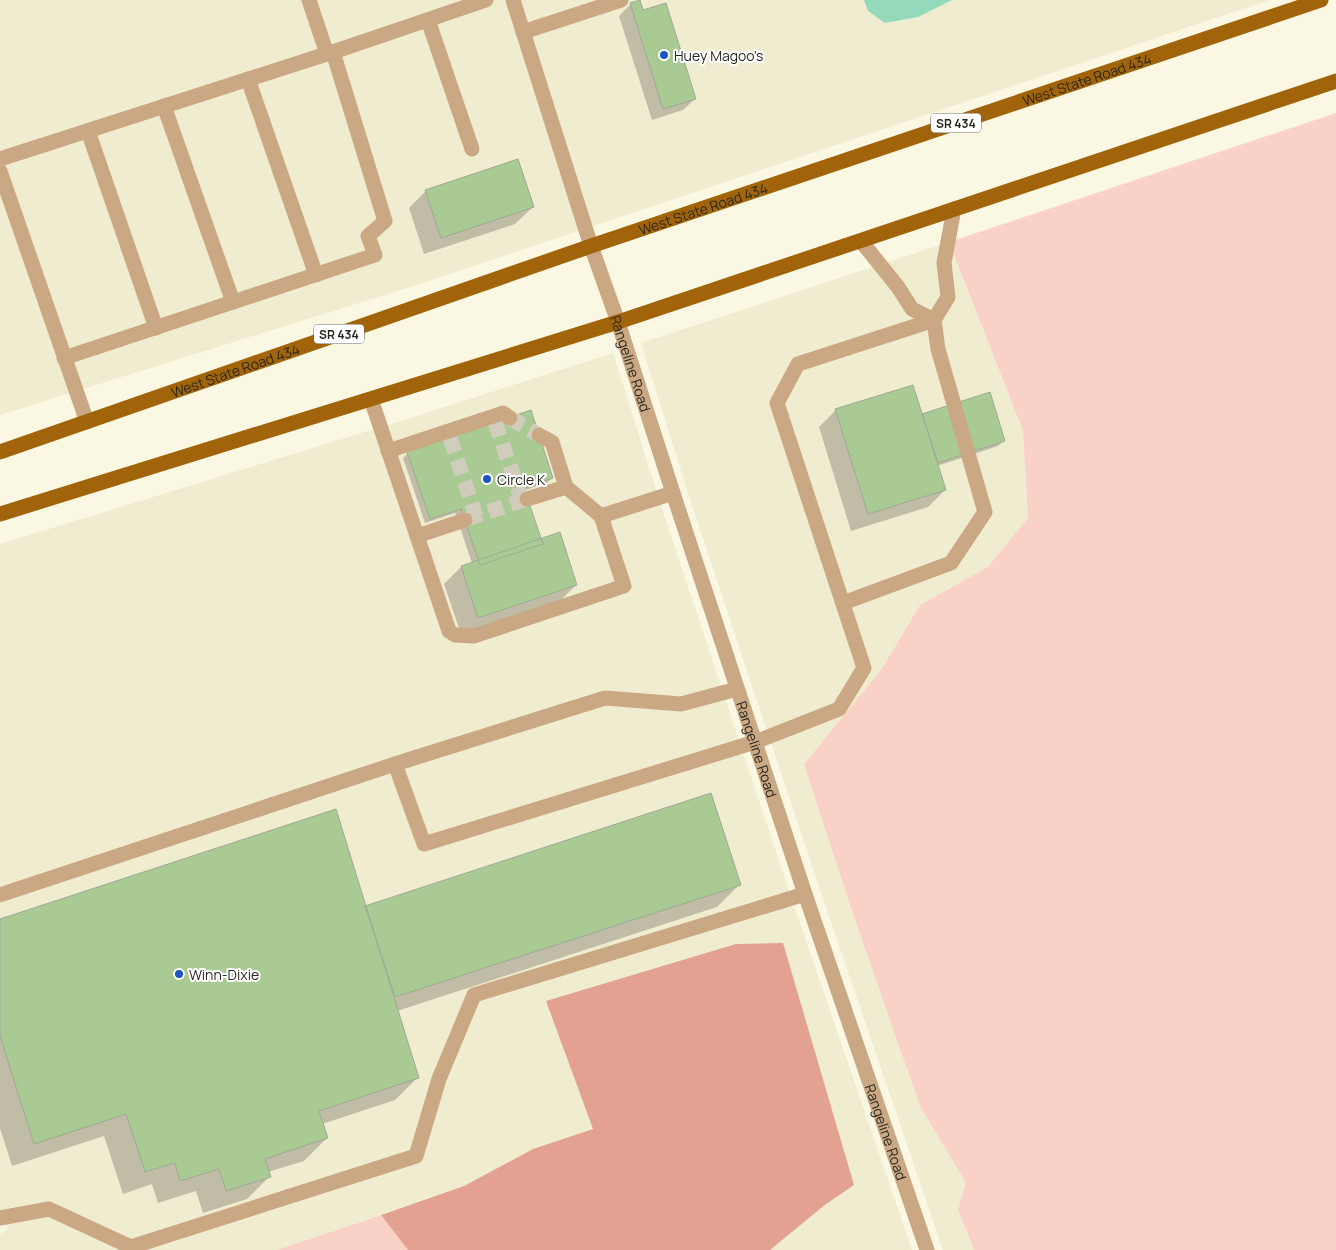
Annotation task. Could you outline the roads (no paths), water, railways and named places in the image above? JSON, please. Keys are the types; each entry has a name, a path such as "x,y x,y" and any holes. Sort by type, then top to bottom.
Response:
{"main road":[{"name":"West State Road 434","path":"87,422 591,246 1320,0"},
{"path":"0,514 618,322 1336,81"},
{"name":"SR 434","path":"0,452 87,422"}],"street":[{"path":"64,358 375,255 368,236 385,221 330,53 309,0"},
{"path":"0,159 330,53 486,0"},
{"name":"Rangeline Road","path":"513,0 591,246 618,322 737,689 927,1250"},
{"path":"523,32 621,0"},
{"path":"428,20 472,149"},
{"path":"248,79 316,275"},
{"path":"164,106 233,302"},
{"path":"88,131 156,328"},
{"path":"0,171 87,422"},
{"path":"843,603 951,563 985,512 938,349 934,320 948,297 944,263 954,210"},
{"path":"861,241 898,287 912,309 934,320"},
{"path":"395,764 424,844 755,742 839,710 864,668 777,403 798,364 934,320"},
{"path":"371,399 449,631 455,635 474,636 624,586 601,516 566,487 552,442 539,435"},
{"path":"388,450 494,420 503,413 510,418"},
{"path":"528,499 566,487"},
{"path":"601,516 673,493"},
{"path":"417,536 465,520"},
{"path":"0,895 395,764 605,698 681,704 737,689"},
{"path":"0,1218 49,1209 131,1247 416,1156 439,1079 474,995 805,894"}],"tunnel":[{"path":"510,418 539,435"},
{"path":"495,422 522,501"},
{"path":"450,438 476,516"},
{"path":"467,519 527,499"}],"place":[{"name":"Huey Magoo's","path":"664,55"},
{"name":"Circle K","path":"487,479"},
{"name":"Winn-Dixie","path":"179,974"}]}
